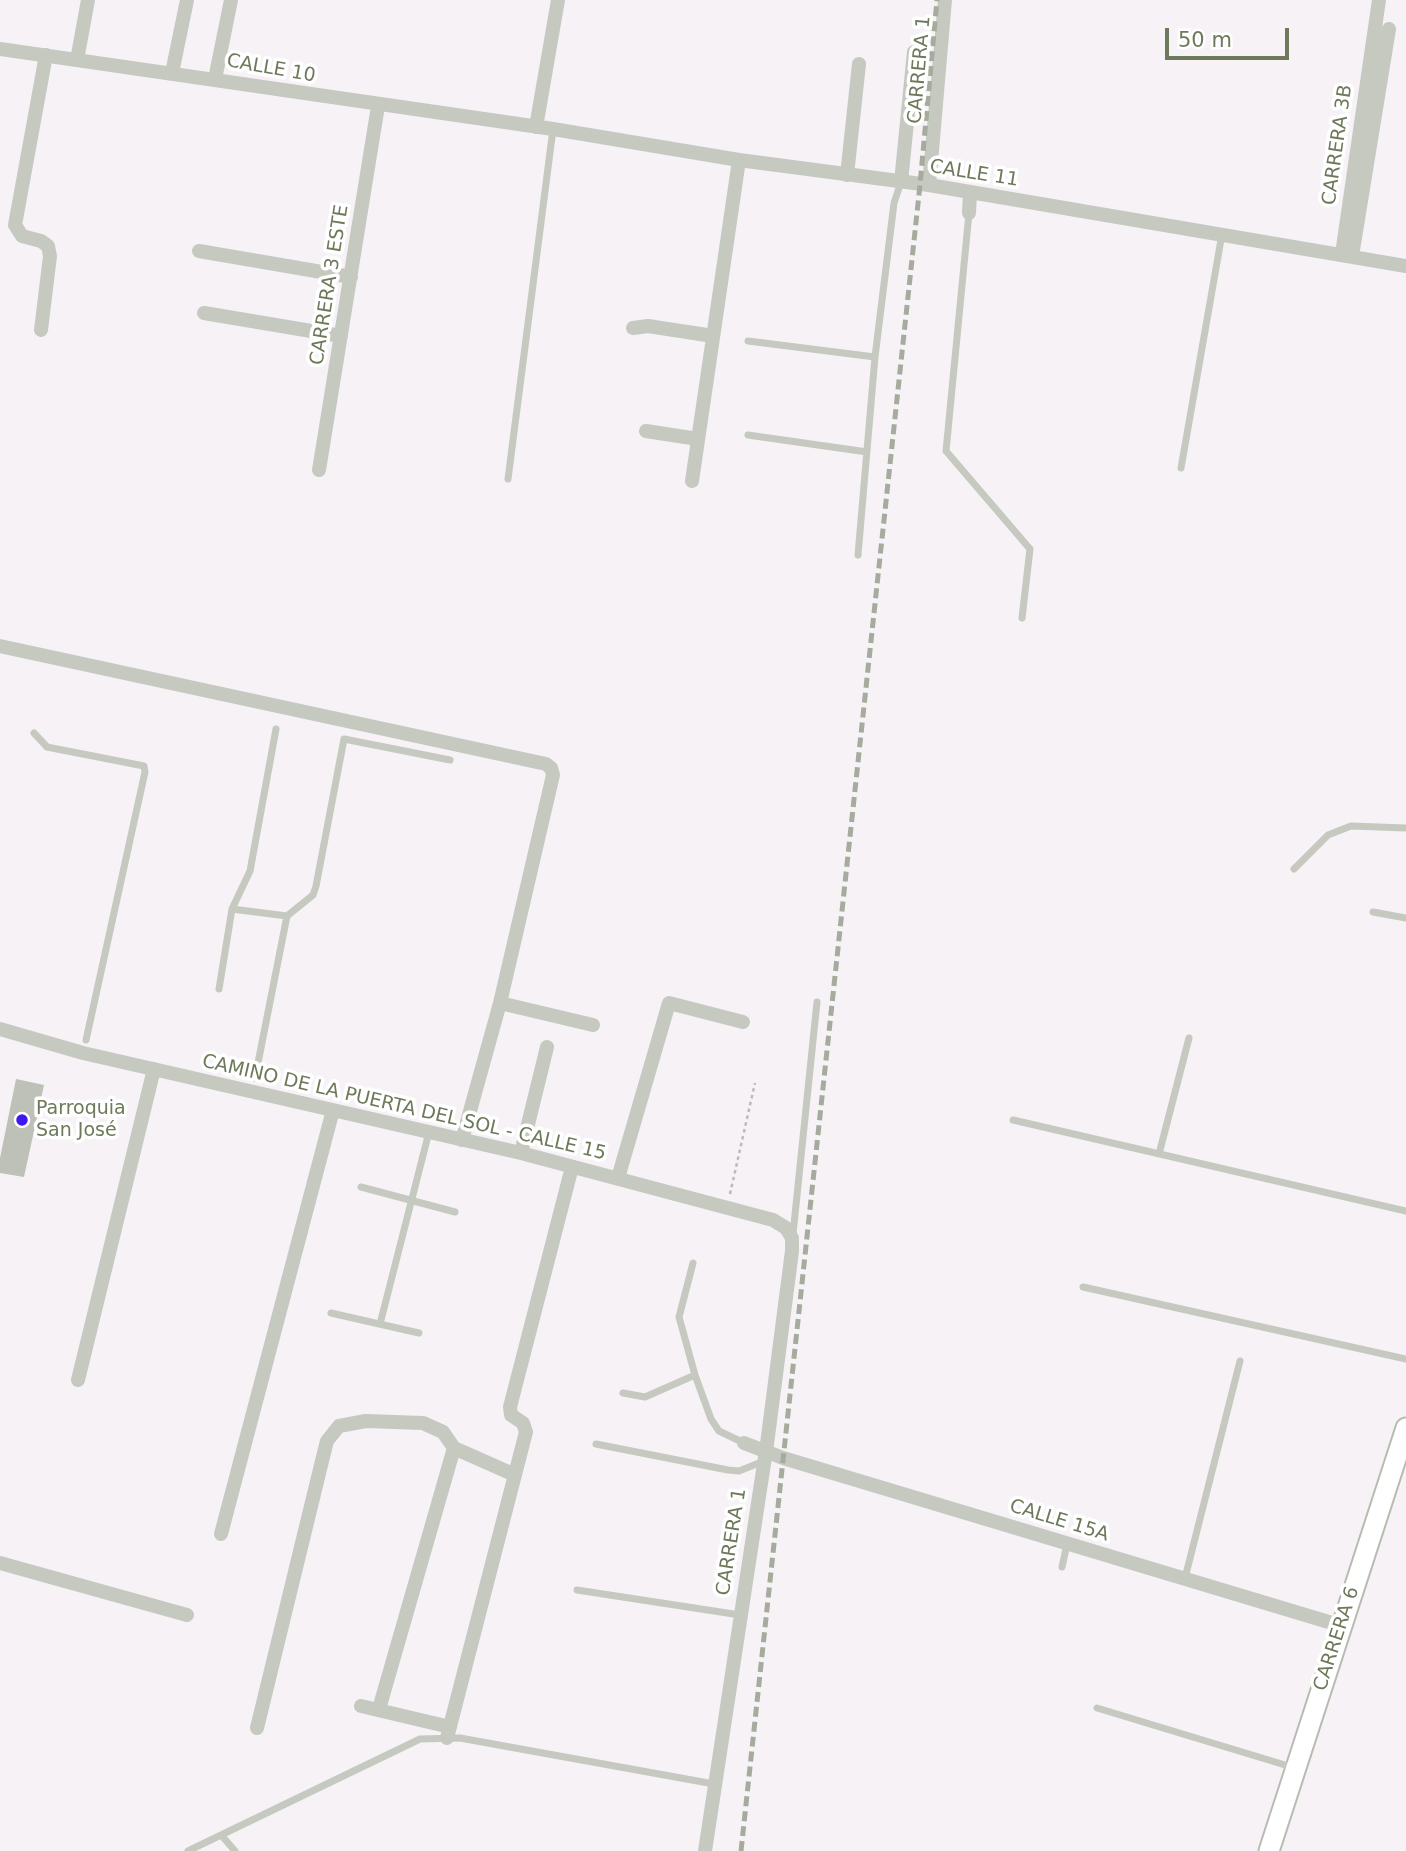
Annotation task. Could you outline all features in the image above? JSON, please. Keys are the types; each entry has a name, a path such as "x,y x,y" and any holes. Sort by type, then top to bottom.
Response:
{"main road":[{"name":"CARRERA 6","path":"1269,1851 1406,1427"}],"street":[{"path":"77,60 88,0"},
{"path":"172,73 187,0"},
{"path":"215,79 231,0"},
{"path":"536,127 558,0"},
{"name":"CARRERA 1","path":"929,185 945,0"},
{"name":"CARRERA 3B","path":"1347,255 1379,0"},
{"path":"1347,255 1389,29"},
{"name":"CALLE 10","path":"0,49 536,127"},
{"path":"901,182 914,52"},
{"path":"41,330 50,256 48,246 41,241 22,236 15,225 46,55"},
{"path":"846,175 859,64"},
{"name":"CARRERA 3 ESTE","path":"319,470 378,106"},
{"name":"CALLE 11","path":"536,127 739,160 929,185 1406,266"},
{"path":"692,481 739,160"},
{"path":"968,213 970,193"},
{"path":"200,251 351,277"},
{"path":"204,313 341,336"},
{"path":"633,328 648,326 713,335"},
{"path":"646,431 698,439"},
{"path":"0,646 546,764 553,775 500,1003 462,1140"},
{"path":"500,1003 593,1025"},
{"path":"618,1178 669,1003 743,1022"},
{"name":"CAMINO DE LA PUERTA DEL SOL - CALLE 15","path":"0,1029 84,1047 153,1069 253,1085 333,1110 618,1178 773,1220 786,1228 792,1238"},
{"path":"521,1153 547,1047"},
{"path":"78,1380 153,1069"},
{"path":"221,1534 333,1110"},
{"path":"361,1706 379,1709 448,1733 526,1426 511,1415 510,1407 572,1167"},
{"name":"CARRERA 1","path":"705,1851 765,1457 792,1238"},
{"path":"257,1728 327,1441 339,1426 366,1420 423,1423 443,1432 454,1448 515,1475"},
{"name":"CALLE 15A","path":"744,1443 765,1457 1067,1543 1342,1626"},
{"path":"379,1709 454,1448"},
{"path":"0,1563 187,1615"}],"lane":[{"path":"508,479 554,129"},
{"path":"858,555 876,357 894,203 901,182"},
{"path":"968,213 946,451 1030,549 1022,618"},
{"path":"1181,468 1222,234"},
{"path":"748,341 876,357"},
{"path":"748,435 867,452"},
{"path":"219,989 232,909 250,871 276,729"},
{"path":"34,733 47,747 144,766 145,772 84,1047"},
{"path":"253,1085 287,916 313,895 316,886 344,739 450,760"},
{"path":"1294,869 1328,835 1351,826 1406,828"},
{"path":"232,909 287,916"},
{"path":"1373,912 1406,918"},
{"path":"792,1238 817,1002"},
{"path":"1159,1154 1189,1038"},
{"path":"1013,1120 1406,1211"},
{"path":"380,1324 429,1132"},
{"path":"361,1187 455,1212"},
{"path":"693,1263 679,1317 695,1375 711,1419 719,1431 744,1443"},
{"path":"1083,1287 1406,1359"},
{"path":"331,1313 418,1333"},
{"path":"1185,1578 1240,1361"},
{"path":"624,1392 645,1397 695,1375"},
{"path":"596,1444 739,1471 765,1457"},
{"path":"1062,1567 1067,1543"},
{"path":"577,1590 740,1615"},
{"path":"1097,1708 1296,1768"},
{"path":"188,1851 420,1739 448,1733 460,1738 714,1784"},
{"path":"222,1836 235,1851"}],"path":[{"path":"727,1207 755,1083"}],"building":[{"name":"Parroquia San José","path":"16,1079 44,1085 24,1177 0,1173 0,1158"}],"railway":[{"path":"741,1851 920,185 937,0"}],"place":[{"name":"Parroquia San José","path":"22,1120"}]}
